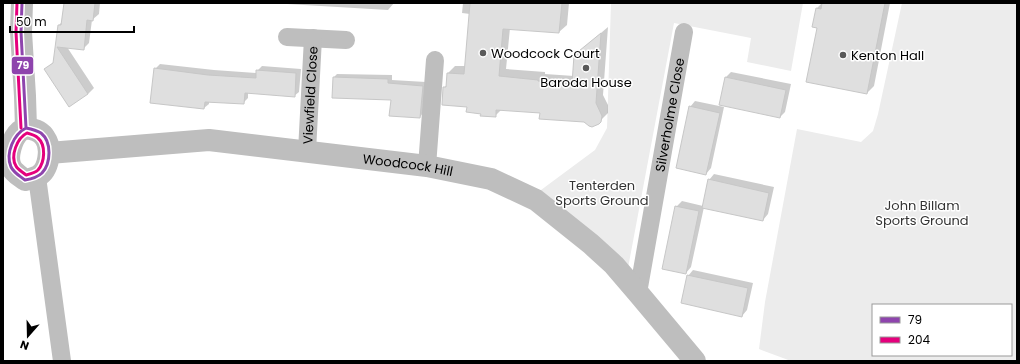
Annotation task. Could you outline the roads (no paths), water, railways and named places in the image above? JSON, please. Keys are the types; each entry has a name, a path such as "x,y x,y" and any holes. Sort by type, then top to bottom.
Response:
{"street":[{"path":"22,3 20,32 26,128"},
{"name":"Silverholme Close","path":"638,293 684,32"},
{"name":"Viewfield Close","path":"287,37 346,40"},
{"name":"Viewfield Close","path":"307,151 313,38"},
{"path":"426,166 435,60"},
{"path":"26,128 35,129 45,138 49,153 48,162 42,172 37,177 25,180 6,168 13,141 20,131 26,128"},
{"name":"Woodcock Hill","path":"49,153 209,140 426,166 491,179 536,200 591,244 614,265 695,361"},
{"path":"37,177 62,361"}],"place":[{"name":"Woodcock Court","path":"483,53"},
{"name":"Kenton Hall","path":"843,55"},
{"name":"Baroda House","path":"586,68"}],"park label":[{"name":"Tenterden Sports Ground","path":"602,192"},
{"name":"John Billam Sports Ground","path":"922,212"}]}
